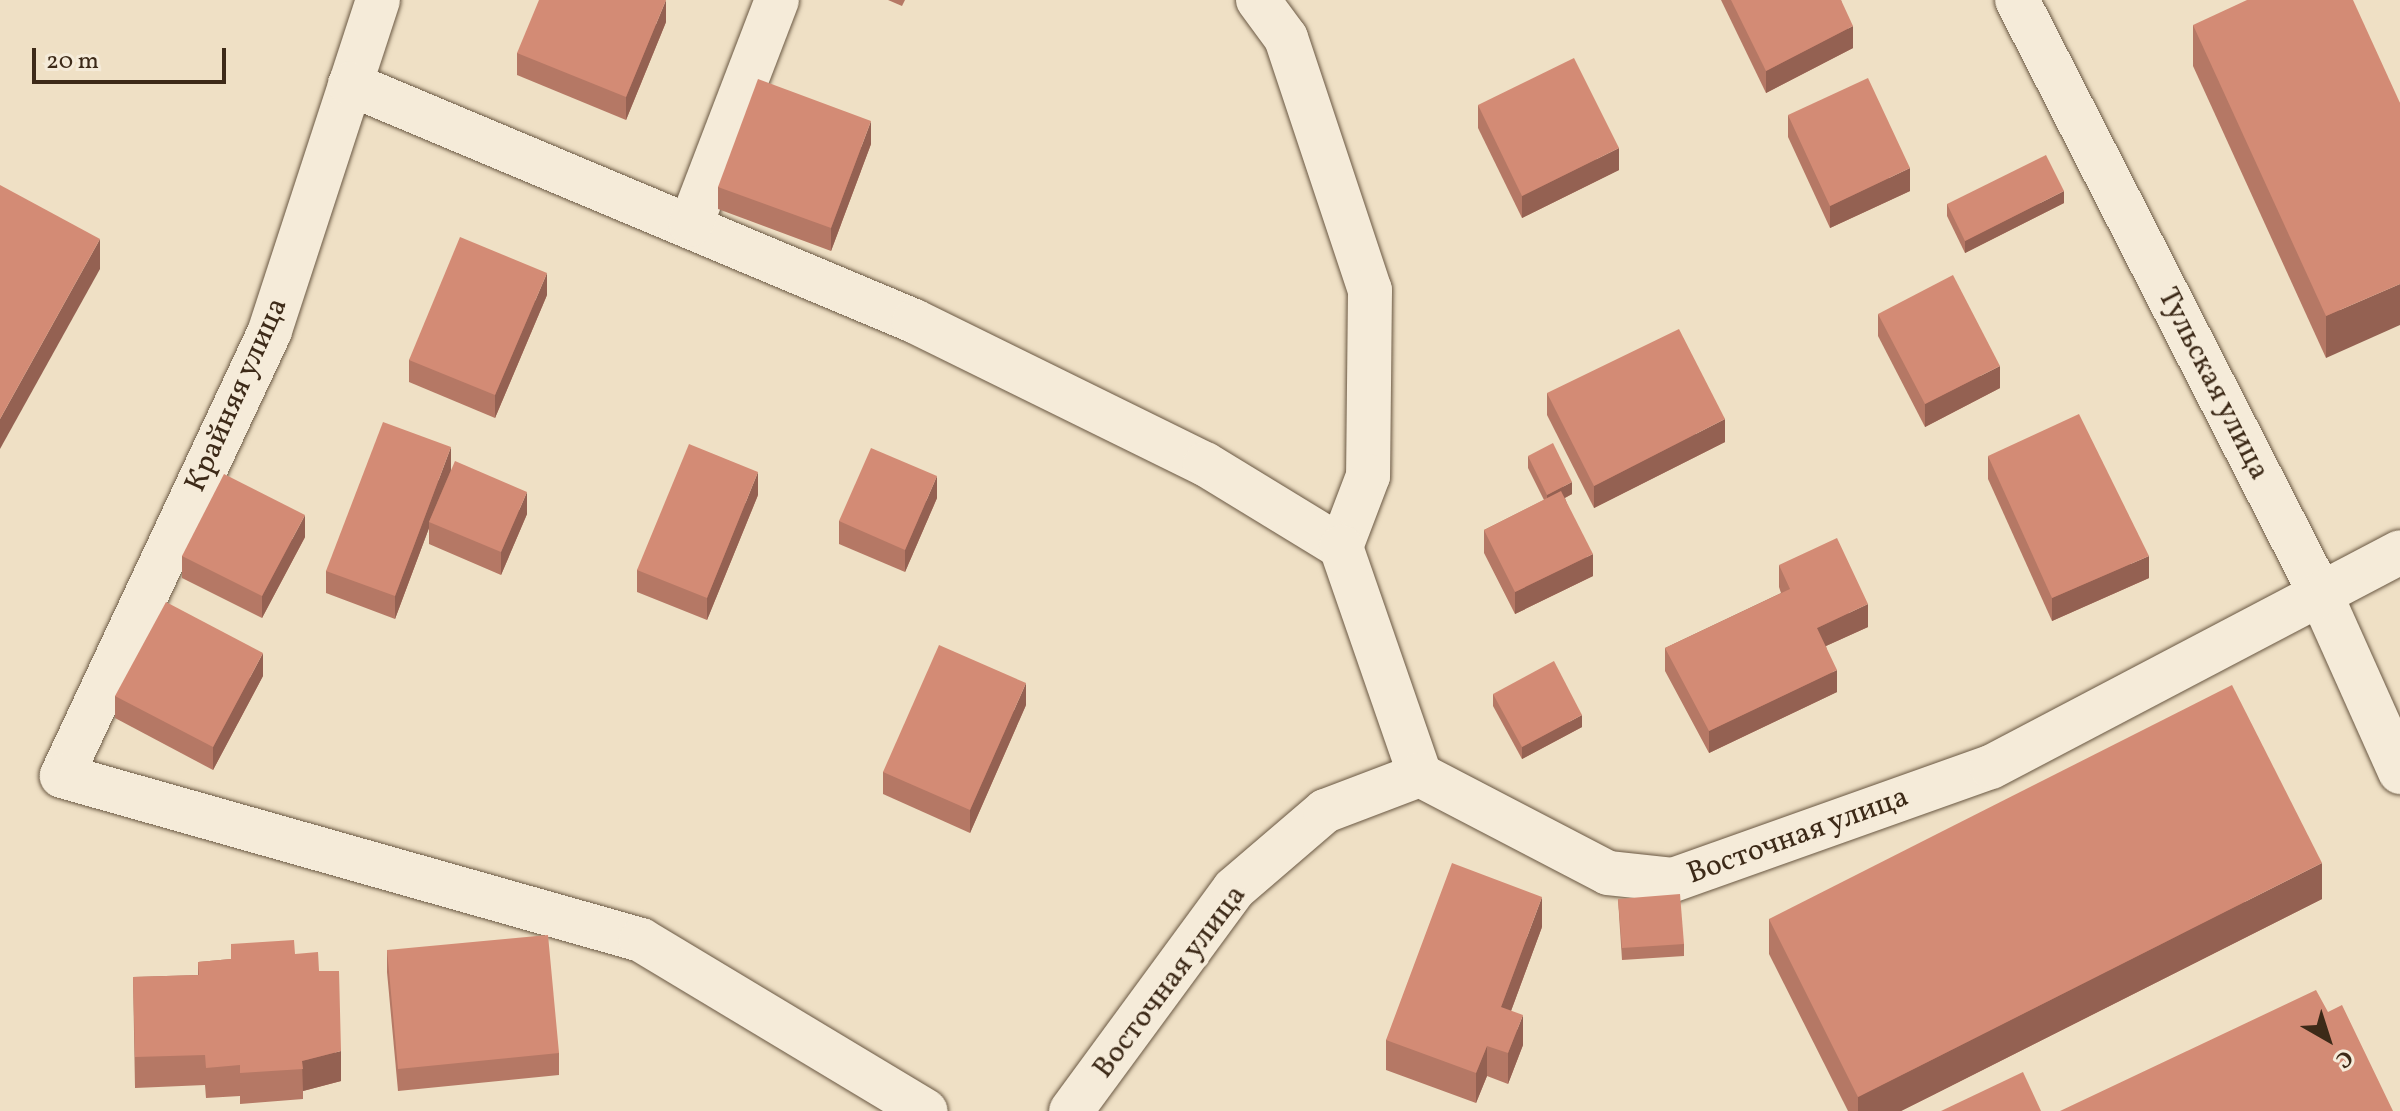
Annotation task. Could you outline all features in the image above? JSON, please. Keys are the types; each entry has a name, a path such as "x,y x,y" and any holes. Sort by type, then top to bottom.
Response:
{"street":[{"name":"Крайняя улица","path":"378,0 270,331 62,776 641,940 926,1111"},
{"path":"691,224 777,0"},
{"path":"1258,0 1286,38 1370,290 1368,476 1341,547"},
{"name":"Тульская улица","path":"2017,0 2321,595 2400,772"},
{"path":"350,84 691,224 914,321 1205,464 1341,547 1420,775"},
{"name":"Восточная улица","path":"1071,1111 1234,889 1325,811 1420,775 1608,873 1673,880 1991,767 2400,552"}],"building":[{"path":"539,0 666,0 626,97 517,53"},
{"path":"1731,0 1841,0 1853,26 1766,71"},
{"path":"2247,0 2353,0 2400,103 2400,284 2326,316 2193,25"},
{"path":"1574,58 1619,148 1522,196 1478,105"},
{"path":"1868,78 1910,168 1830,206 1788,115"},
{"path":"758,79 871,121 831,228 718,187"},
{"path":"2046,155 2064,191 1965,241 1947,204"},
{"path":"0,185 100,239 0,419"},
{"path":"460,237 547,273 495,395 409,360"},
{"path":"1953,275 2000,366 1925,404 1878,314"},
{"path":"1679,329 1725,419 1594,486 1547,393"},
{"path":"2079,414 2149,556 2052,598 1988,456"},
{"path":"383,422 451,447 395,596 326,571"},
{"path":"1553,443 1572,482 1547,495 1528,456"},
{"path":"689,444 758,472 707,598 637,570"},
{"path":"871,448 937,476 905,550 839,521"},
{"path":"455,461 527,492 501,552 429,522"},
{"path":"224,474 305,515 262,596 182,556"},
{"path":"1561,491 1593,554 1515,592 1484,530"},
{"path":"1837,538 1868,604 1817,628 1837,670 1709,731 1665,648 1790,589 1779,565"},
{"path":"166,602 263,653 213,747 115,696"},
{"path":"939,645 1026,683 970,810 883,772"},
{"path":"1554,661 1582,715 1522,747 1493,694"},
{"path":"2232,685 2322,863 1858,1097 1769,919"},
{"path":"1452,863 1542,897 1501,1007 1523,1015 1508,1053 1487,1046 1476,1073 1386,1040"},
{"path":"1680,894 1684,944 1622,948 1618,899"},
{"path":"548,935 559,1053 398,1069 387,950"},
{"path":"294,940 295,954 318,952 319,971 339,971 341,1051 302,1061 303,1069 240,1073 240,1065 206,1068 205,1055 135,1057 133,977 199,975 198,962 231,959 231,944"},
{"path":"2316,990 2328,1012 2342,1005 2393,1111 2060,1111"},
{"path":"2023,1072 2041,1111 1941,1111"}]}
